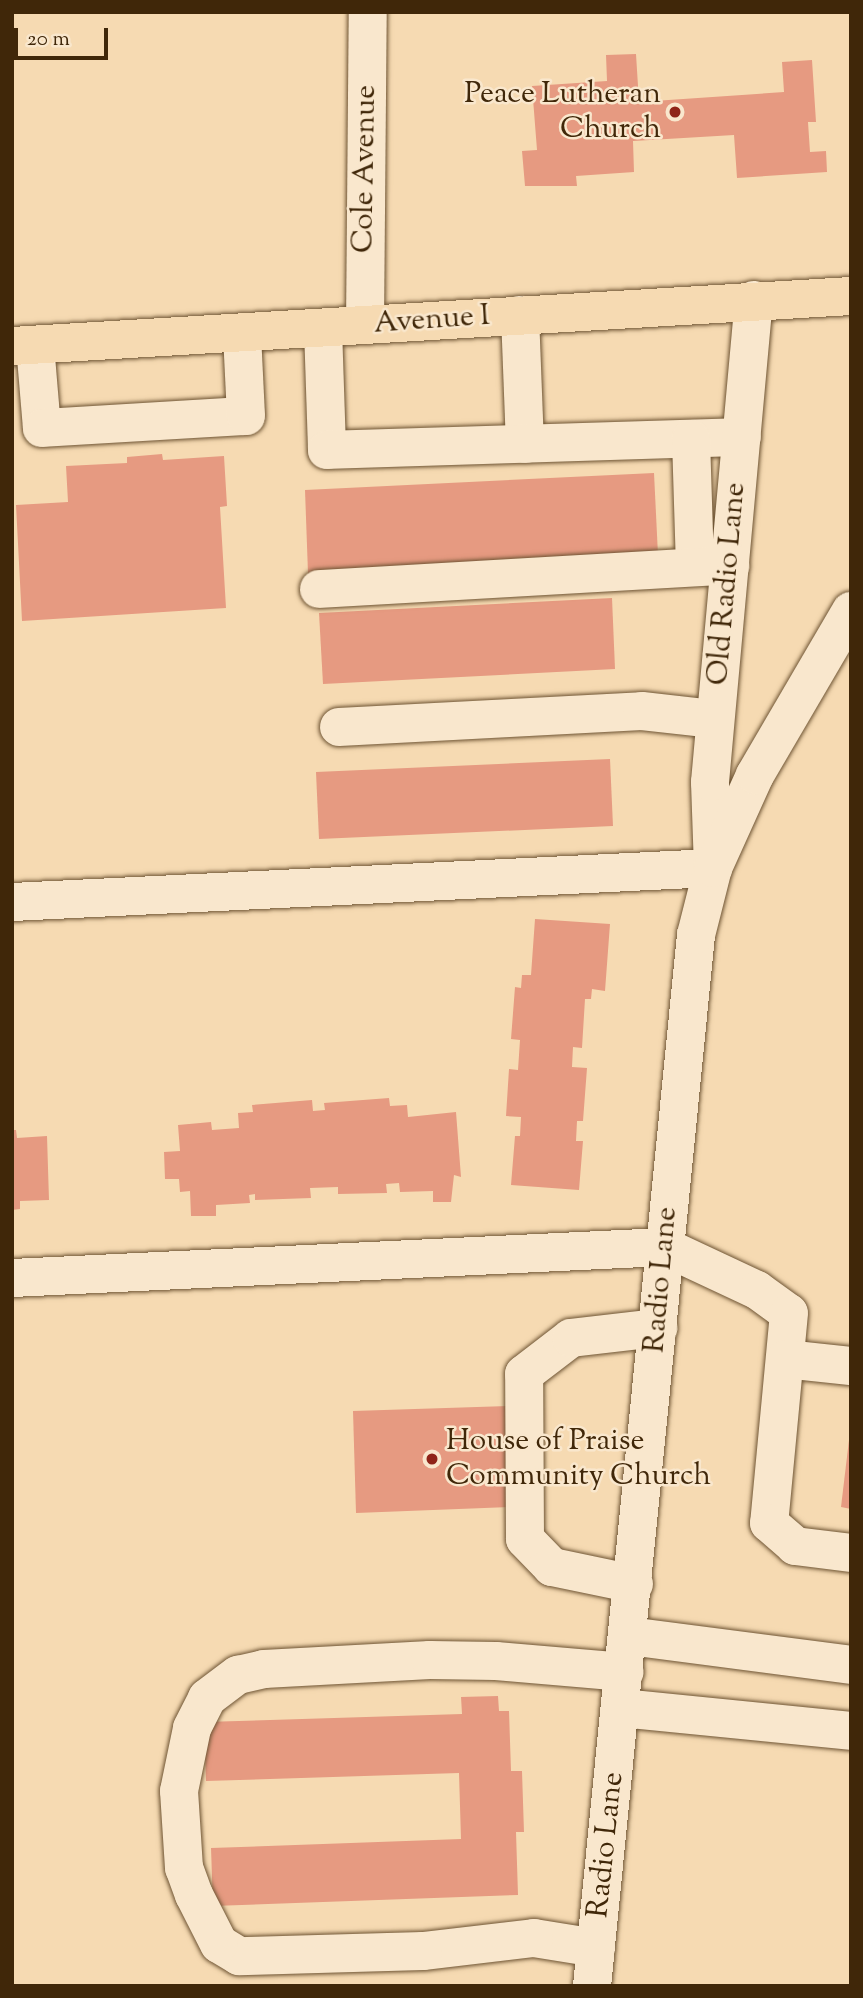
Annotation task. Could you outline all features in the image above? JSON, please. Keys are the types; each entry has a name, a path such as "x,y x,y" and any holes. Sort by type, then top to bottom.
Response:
{"main road":[{"name":"Avenue I","path":"24,345 851,296"}],"street":[{"name":"Cole Avenue","path":"365,325 368,12"},
{"name":"Old Radio Lane","path":"713,868 710,782 715,719 712,566 741,437 754,300"},
{"path":"520,315 525,444"},
{"path":"323,328 327,450 741,437"},
{"path":"24,345 42,428 246,416 242,333"},
{"path":"319,589 712,566 691,439"},
{"name":"Radio Lane","path":"592,1986 634,1584 691,972 713,868 755,775 851,611"},
{"path":"339,727 642,711 715,719"},
{"path":"12,902 713,868"},
{"path":"12,1278 665,1247 757,1290 789,1312 769,1523 795,1546 851,1553"},
{"path":"634,1584 552,1567 525,1539 524,1374 571,1338 658,1328"},
{"path":"785,1359 851,1366"},
{"path":"596,1948 534,1938 423,1951 239,1956 219,1944 194,1895 184,1868 179,1791 192,1728 207,1698 238,1675 264,1669 430,1660 508,1661 625,1672 851,1665"},
{"path":"625,1672 851,1731"}],"building":[{"name":"Peace Lutheran Church","path":"636,54 639,102 784,92 782,62 812,60 816,122 808,122 810,152 826,151 827,172 737,178 734,135 633,141 634,172 576,176 577,186 525,186 522,151 537,150 532,86 607,81 606,55"},
{"path":"162,454 163,460 224,456 227,506 220,507 226,608 22,621 16,505 68,502 66,466 127,463 127,457"},
{"path":"654,473 658,555 308,573 305,490"},
{"path":"612,598 615,669 323,684 319,613"},
{"path":"610,759 613,826 319,839 316,772"},
{"path":"535,919 610,924 605,991 592,989 591,999 585,999 582,1048 573,1047 572,1067 587,1068 583,1121 577,1121 576,1141 583,1141 579,1190 511,1185 515,1136 520,1136 521,1117 506,1116 509,1069 518,1070 520,1040 511,1039 515,987 521,988 522,975 531,975"},
{"path":"389,1098 390,1106 407,1105 408,1117 456,1112 461,1177 454,1175 451,1202 433,1202 433,1191 400,1192 399,1183 386,1184 387,1193 338,1194 338,1187 310,1188 311,1198 255,1200 255,1194 249,1195 250,1203 216,1205 216,1216 191,1216 190,1191 180,1192 179,1179 165,1179 164,1152 180,1151 178,1125 211,1122 212,1130 239,1128 238,1113 253,1112 252,1105 312,1100 313,1111 325,1110 324,1103"},
{"path":"12,1130 16,1130 17,1138 47,1136 49,1200 20,1201 20,1209 12,1210"},
{"name":"House of Praise Community Church","path":"508,1406 512,1507 356,1513 353,1411"},
{"path":"851,1440 851,1509 841,1507"},
{"path":"498,1696 499,1711 509,1711 511,1771 522,1771 524,1832 516,1832 518,1895 213,1906 211,1848 461,1839 459,1773 206,1781 204,1722 462,1714 461,1697"}],"place":[{"name":"Peace Lutheran Church","path":"675,112"},
{"name":"House of Praise Community Church","path":"432,1459"}]}
